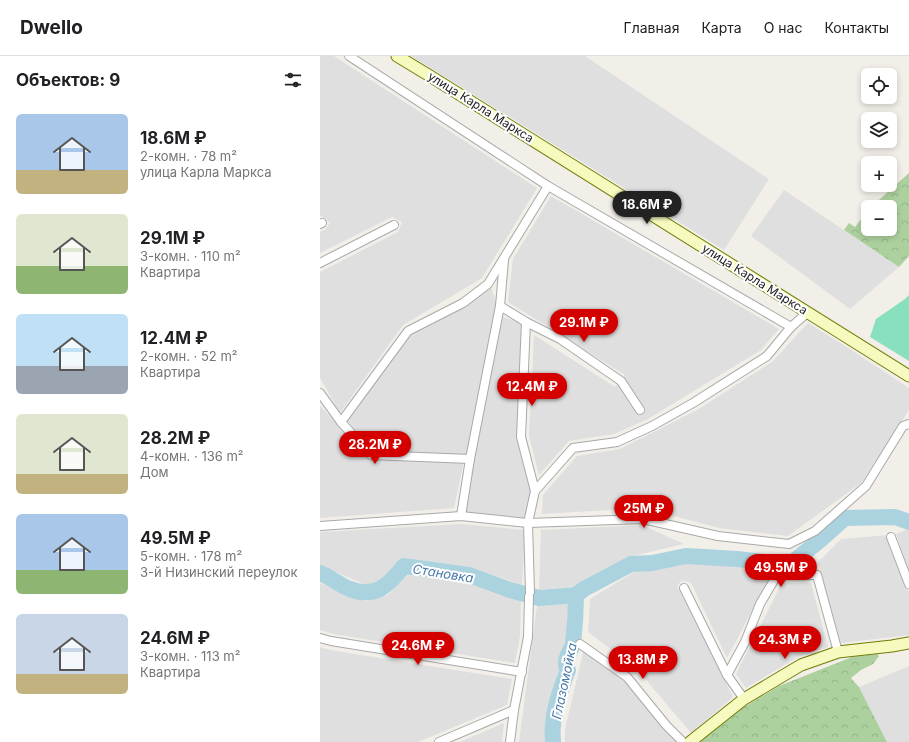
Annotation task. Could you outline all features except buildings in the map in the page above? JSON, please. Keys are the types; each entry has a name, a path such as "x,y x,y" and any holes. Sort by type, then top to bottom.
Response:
{"main road":[{"name":"улица Карла Маркса","path":"397,56 909,376"},
{"path":"690,742 744,698 801,665 838,652 909,643"}],"street":[{"name":"улица Карла Маркса","path":"349,56 548,186 791,326"},
{"path":"341,422 408,331 463,303 488,284 548,186"},
{"path":"320,262 394,225"},
{"path":"461,516 470,459 500,306 505,257"},
{"path":"500,306 526,322 560,339 621,381 640,410"},
{"path":"535,491 573,448 617,442 652,426 693,403 767,356 791,326 807,313"},
{"path":"510,742 514,710 528,636 530,595 528,523 535,491 521,437 526,322"},
{"path":"320,393 341,422 371,455 470,459"},
{"path":"320,526 461,516 528,523 643,519 718,536 789,544 815,531 866,486 904,426 909,424"},
{"path":"892,537 909,584"},
{"path":"726,675 745,642 760,604 777,575 817,575 838,652"},
{"path":"684,588 726,675 744,698"},
{"path":"320,638 339,643 522,672"},
{"path":"580,644 627,677 683,742"},
{"path":"439,742 514,710"}],"shaded area":[{"path":"320,56 334,56 537,188 482,278 403,325 340,413 320,378 320,272 398,232 402,222 392,217 320,253 320,232 325,230 330,223 320,215"},
{"path":"411,56 585,56 769,179 724,250"},
{"path":"784,190 899,267 850,309 751,236"},
{"path":"551,196 779,329 761,350 648,419 614,434 569,441 539,475 529,436 534,335 615,387 625,375 508,302 513,259"},
{"path":"491,287 498,307 469,455 371,451 347,420 410,333"},
{"path":"501,316 524,324 518,437 531,490 527,519 464,514"},
{"path":"808,323 909,388 909,410 861,483 788,536 719,528 644,508 542,514 543,495 577,456 620,449 697,410 772,362"},
{"path":"320,406 370,457 464,461 454,508 320,518"},
{"path":"461,524 525,530 522,585 470,567 404,558 380,580 366,585 320,565 320,532"},
{"path":"642,525 684,544 628,557 579,586 539,590 541,530"},
{"path":"909,529 909,571 896,534"},
{"path":"889,535 909,592 909,635 841,643 818,562 841,539"},
{"path":"686,560 775,567 727,658 691,583 682,580 677,586 733,697 691,733 637,669 588,632 590,599 634,572"},
{"path":"408,575 467,583 521,601 520,636 515,663 333,634 320,630 320,583 366,601 388,595"},
{"path":"782,583 811,583 828,647 798,657 746,688 736,674"},
{"path":"573,603 573,611 548,727 549,742 519,742 537,606"},
{"path":"320,647 330,650 512,679 507,705 418,742 320,742"},
{"path":"584,649 625,681 678,742 565,742 565,729"},
{"path":"909,666 909,742 887,742 859,687"},
{"path":"504,723 502,742 460,742"}],"green space":[{"path":"909,173 909,256 899,267 844,230 849,223 855,227 861,219 861,236 897,236 897,200 879,200 888,192 897,192 897,184"},
{"path":"909,295 909,361 870,337 876,319"},
{"path":"877,654 879,656 873,664 861,670 851,678 859,687 887,742 700,742 714,727 723,723 744,707 779,686 852,657"}],"waterway":[{"name":"Глазомойка","path":"553,742 556,705 568,670 566,661 573,643 576,595 584,589 631,564 652,563 686,556 737,559 789,565 845,518 895,517 909,522"},
{"name":"Становка","path":"320,573 350,589 359,592 374,591 381,588 393,579 404,566 469,575 510,590 539,598 576,595"}]}
